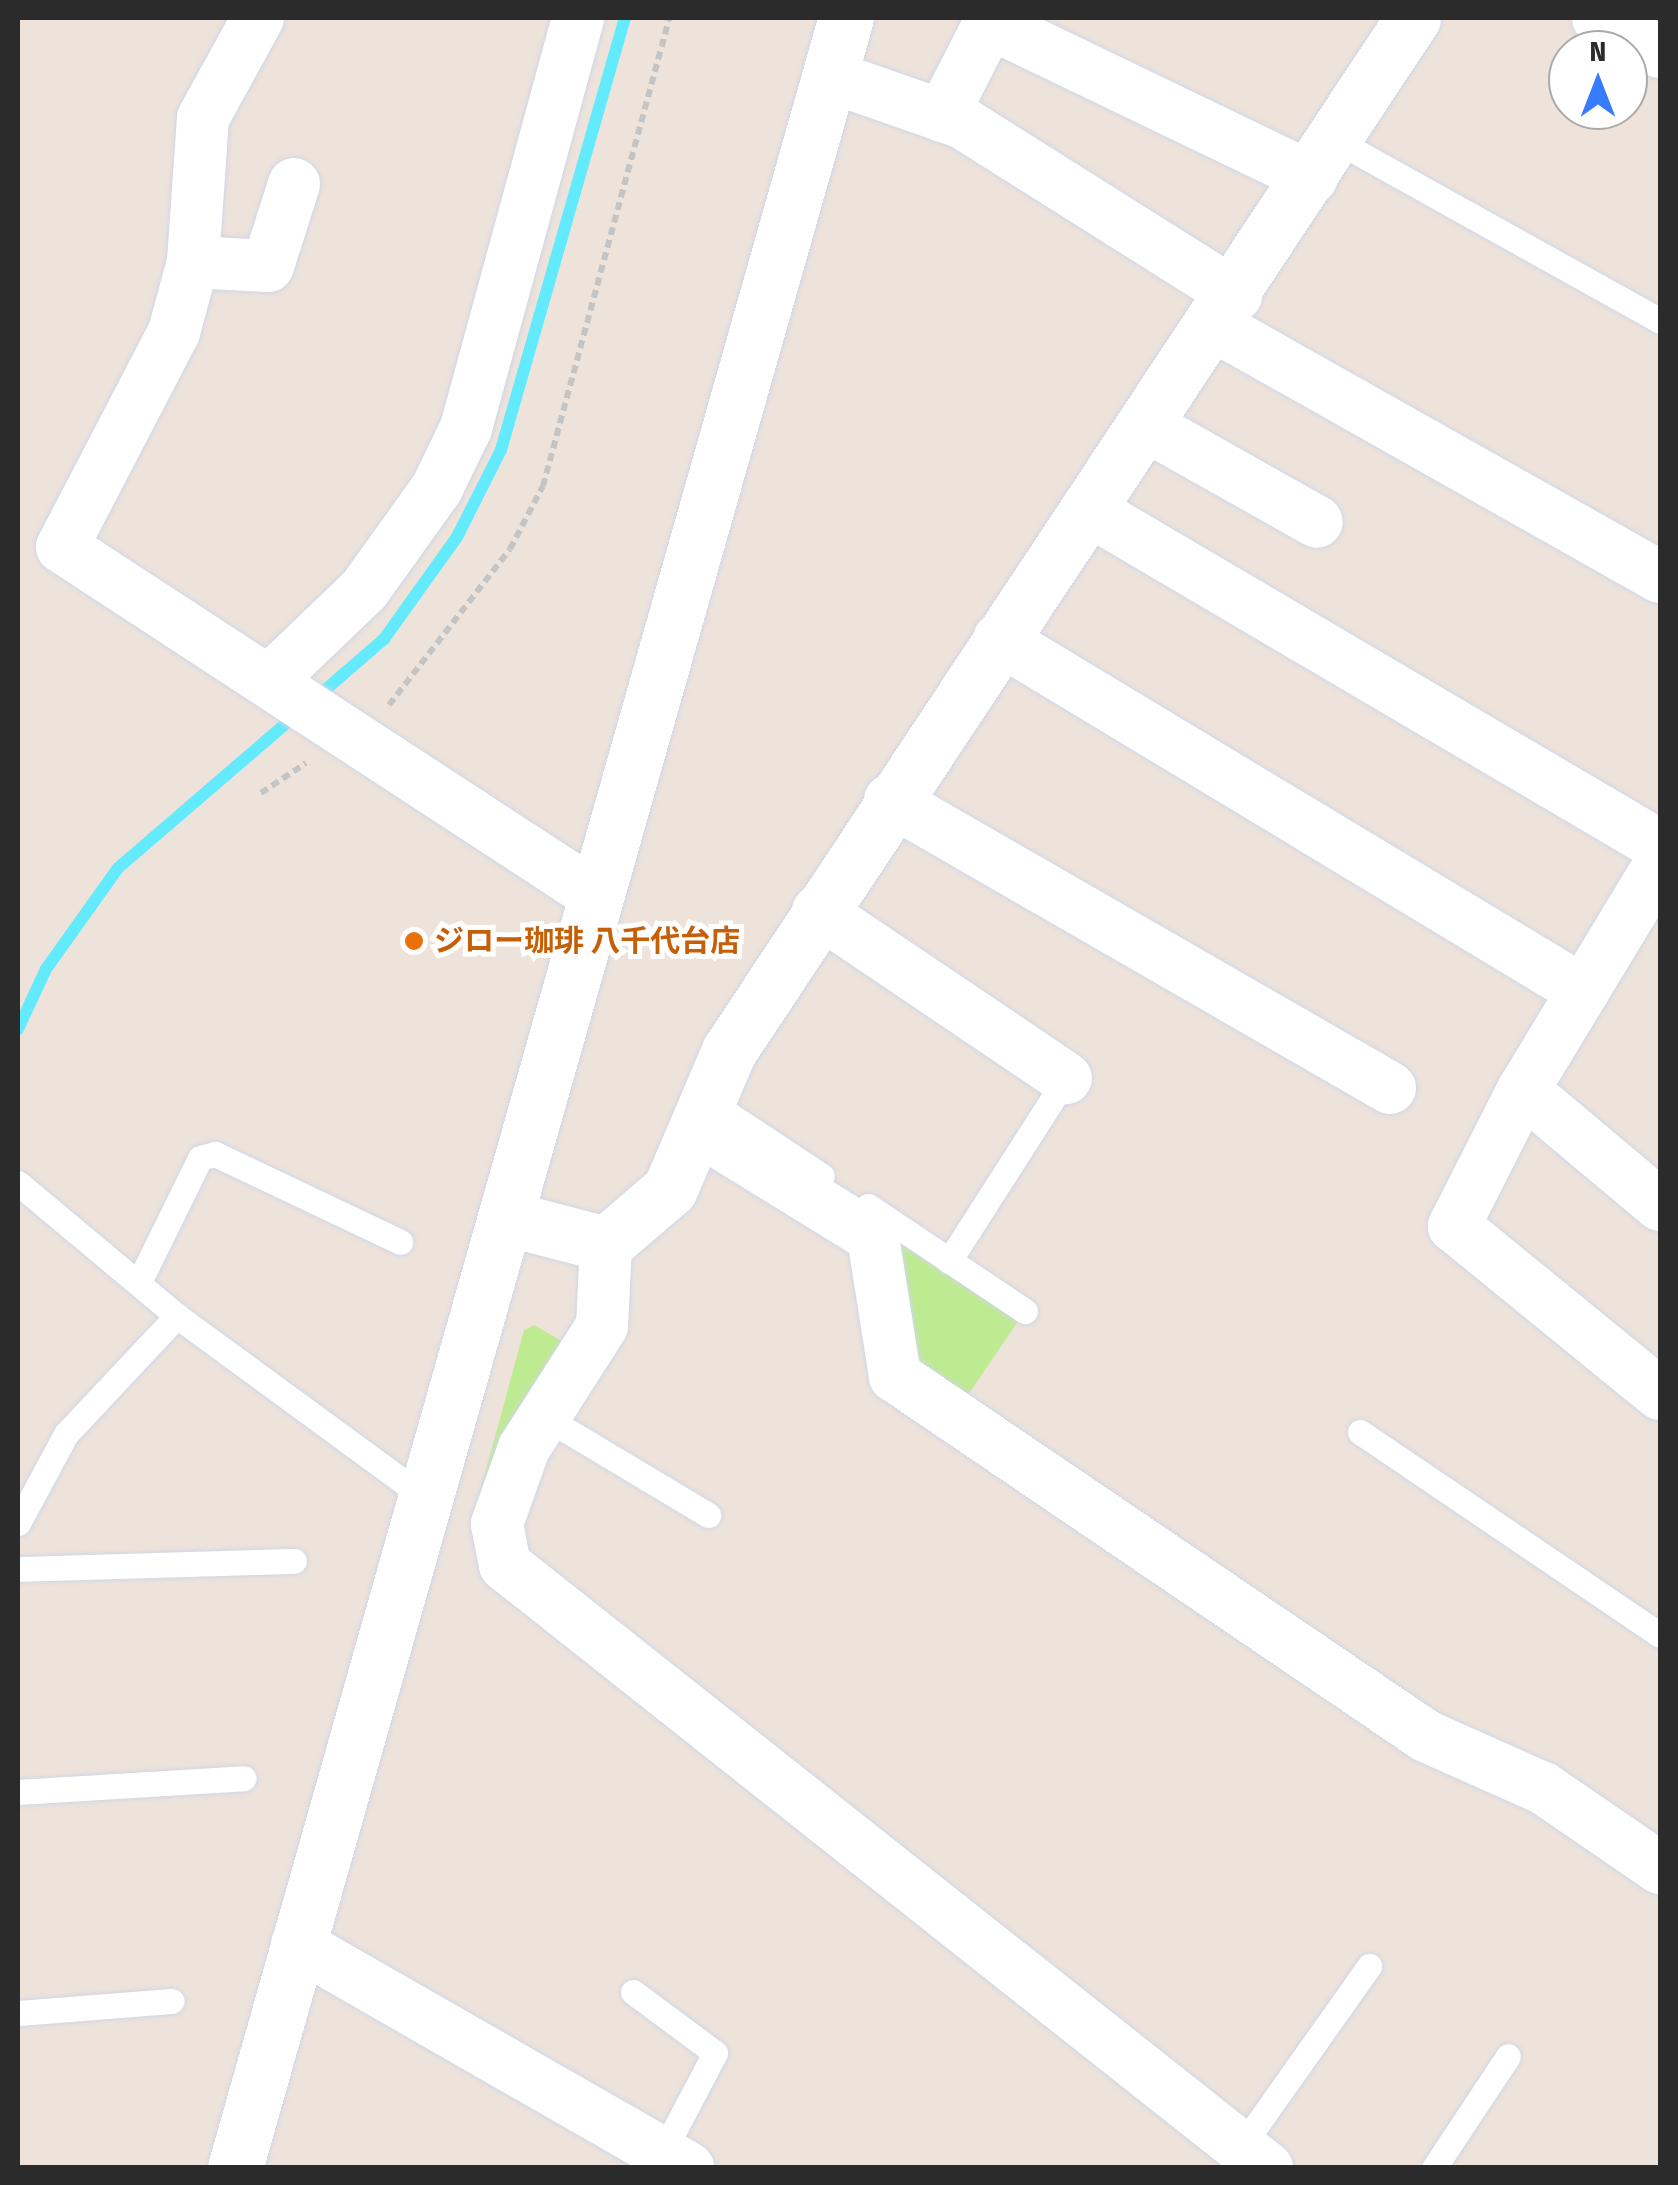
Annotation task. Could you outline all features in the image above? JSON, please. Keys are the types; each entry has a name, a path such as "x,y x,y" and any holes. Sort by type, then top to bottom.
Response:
{"street":[{"path":"258,18 202,118 193,262 174,332 62,547 595,895"},
{"path":"278,686 364,590 437,488 466,428 578,18"},
{"path":"235,2168 846,18"},
{"path":"1254,2157 505,1566 496,1524 541,1415 602,1326 606,1244 670,1189 713,1121 729,1051 890,800 1225,310 1414,18"},
{"path":"1598,18 1660,52"},
{"path":"942,116 991,20 1324,160"},
{"path":"829,76 942,116 1225,310 1660,577"},
{"path":"193,262 268,266 294,184"},
{"path":"1145,425 1317,522"},
{"path":"1087,509 1660,846"},
{"path":"999,638 1583,991"},
{"path":"890,800 1390,1088"},
{"path":"1660,864 1523,1090 1454,1226 1660,1394"},
{"path":"818,912 1066,1078"},
{"path":"1523,1090 1660,1205"},
{"path":"713,1121 873,1237 895,1376 1426,1736 1543,1788 1660,1868"},
{"path":"506,1218 606,1244"},
{"path":"297,1944 668,2162"}],"lane":[{"path":"1324,160 1660,321"},
{"path":"949,1261 1066,1078"},
{"path":"713,1121 949,1261 1025,1311"},
{"path":"140,1280 200,1158 215,1154 400,1242"},
{"path":"18,1184 140,1280 176,1316 426,1498"},
{"path":"18,1524 66,1434 176,1316"},
{"path":"541,1415 708,1514"},
{"path":"1360,1432 1660,1635"},
{"path":"18,1569 294,1561"},
{"path":"18,1792 244,1778"},
{"path":"1254,2157 1368,1966"},
{"path":"633,1992 715,2053 668,2162"},
{"path":"18,2012 172,2001"},
{"path":"1434,2168 1508,2056"}],"path":[{"path":"261,794 345,731 510,550 543,486 669,18"}],"green space":[{"path":"889,1220 1025,1311 964,1401 911,1363"},
{"path":"534,1325 563,1342 506,1430 482,1565 475,1510 524,1330"}],"waterway":[{"path":"317,697 384,639 457,537 501,450 625,18"},
{"path":"18,1029 46,969 118,868 298,713"}],"place":[{"name":"ジロー珈琲 八千代台店","path":"414,941"}]}
